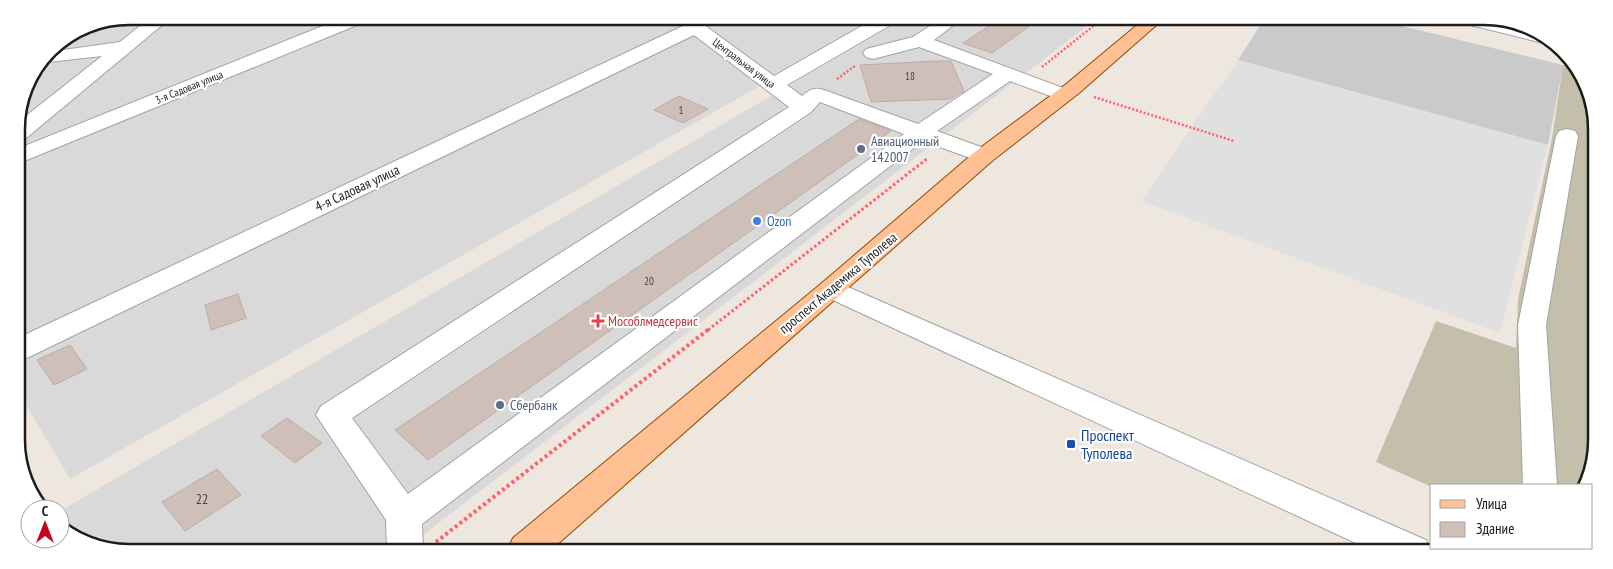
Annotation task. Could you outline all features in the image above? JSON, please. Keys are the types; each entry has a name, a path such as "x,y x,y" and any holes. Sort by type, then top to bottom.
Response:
{"main road":[{"name":"проспект Академика Туполева","path":"532,544 832,289 984,156 1064,95 1147,25"}],"street":[{"path":"25,128 153,25"},
{"name":"3-я Садовая улица","path":"25,154 341,25"},
{"name":"4-я Садовая улица","path":"25,347 686,25"},
{"name":"Центральная улица","path":"693,25 774,85 810,100 918,133 984,156"},
{"path":"774,85 879,25"},
{"path":"873,54 920,41 944,25"},
{"path":"1495,26 1519,31"},
{"path":"920,41 1064,95"},
{"path":"54,57 126,47"},
{"path":"404,517 918,133 1017,76"},
{"path":"405,544 404,517 332,415 810,100"},
{"path":"1540,484 1532,325 1567,136"},
{"path":"832,289 1395,544"}],"path":[{"path":"1017,76 1094,25"},
{"path":"810,100 873,54"},
{"path":"1094,96 1234,141"},
{"path":"433,544 946,144"}],"shaded area":[{"path":"129,25 866,25 70,479 25,403 25,122 31,95 42,71 60,51 77,39 102,29"},
{"path":"892,25 1088,25 411,544 129,544 109,542 95,538 71,527 70,505"},
{"path":"1260,25 1397,25 1563,65 1548,145 1238,60"},
{"path":"1238,60 1548,145 1500,333 1141,201"},
{"path":"1563,65 1567,66 1580,89 1587,115 1588,129 1588,440 1582,474 1578,484 1430,484 1430,486 1376,462 1436,321 1516,348 1518,299 1552,138"}],"building":[{"path":"990,25 1031,25 992,53 963,43"},
{"path":"951,61 964,91 950,99 871,102 860,65"},
{"path":"679,96 708,109 683,123 654,110"},
{"path":"859,119 891,131 428,460 395,430"},
{"path":"238,294 246,318 211,330 205,305"},
{"path":"70,345 87,369 54,385 37,360"},
{"path":"287,418 322,443 295,463 261,436"},
{"path":"217,469 241,495 185,531 162,502"}],"place":[{"name":"Авиационный 142007","path":"861,149"},
{"name":"Ozon","path":"757,221"},
{"name":"Мособлмедсервис","path":"598,321"},
{"name":"Сбербанк","path":"500,405"},
{"name":"Проспект Туполева","path":"1071,444"}]}
